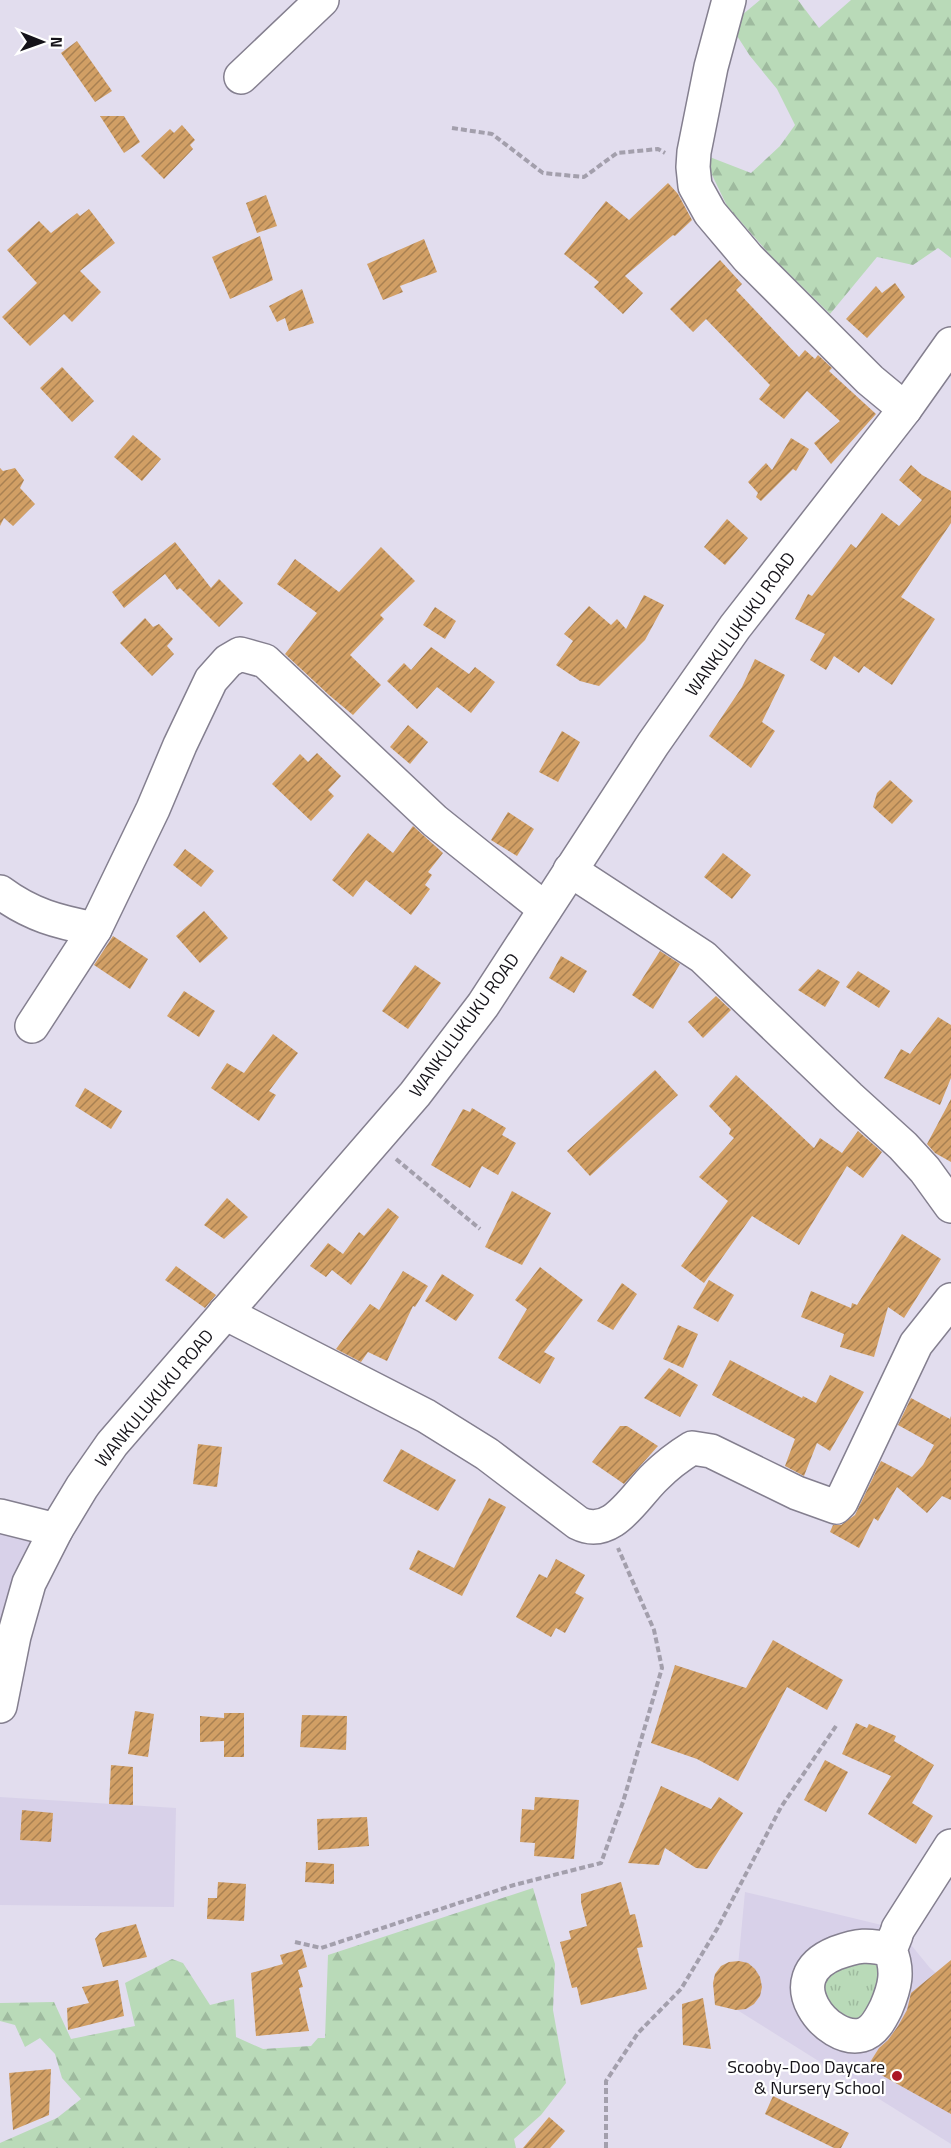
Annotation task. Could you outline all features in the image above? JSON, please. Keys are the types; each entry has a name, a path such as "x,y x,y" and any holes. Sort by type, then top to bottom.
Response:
{"street":[{"path":"240,77 322,0"},
{"path":"729,0 711,67 694,152 695,186 711,213 748,258 870,380 905,409"},
{"name":"WANKULUKUKU ROAD","path":"0,1706 20,1613 29,1583 82,1487 112,1444 375,1142 483,1005 653,744 735,627 905,409 951,344"},
{"path":"32,1026 95,929 153,809 211,680 228,661 240,654 265,661 435,821 545,909"},
{"path":"570,870 704,957 903,1146 925,1170 951,1206"},
{"path":"0,892 30,911 56,921 95,929"},
{"path":"225,1313 426,1416 487,1454 578,1523 592,1527 607,1524 623,1512 654,1477 692,1448 700,1448 721,1455 797,1493 836,1507 841,1502 916,1344 951,1300"},
{"path":"0,1516 52,1538"},
{"path":"0,1535 52,1538"},
{"path":"895,1938 951,1846"}],"path":[{"path":"452,128 492,134 543,173 584,177 617,153 658,149 693,167"},
{"path":"375,1142 480,1229"},
{"path":"295,1942 321,1948 514,1886 601,1863 623,1802 662,1668 654,1630 607,1524"},
{"path":"606,2148 606,2081 638,2033 681,1989 717,1929 781,1807 836,1726"}],"shaded area":[{"path":"0,1529 38,1538 0,1674"},
{"path":"0,1797 176,1808 174,1907 0,1905"},
{"name":"Scooby-Doo Daycare & Nursery School","path":"745,1892 898,1929 930,1968 951,1986 951,2144 734,2008"}],"green space":[{"path":"760,0 798,0 819,28 851,0 951,0 951,258 938,248 913,265 877,257 830,314 772,257 727,206 702,154 751,173 780,146 795,125 777,89 750,56 730,25"},
{"path":"533,1888 555,1964 553,2010 566,2083 541,2115 514,2139 516,2148 0,2148 0,2143 57,2118 81,2099 62,2078 55,2054 40,2038 25,2047 15,2025 0,2021 0,2003 54,2002 71,2039 135,2026 125,1983 172,1959 183,1963 210,2005 234,1999 236,2037 263,2049 311,2046 318,2038 325,2038 328,1955"},
{"path":"859,1952 886,1960 875,2017 846,2025 812,1992 816,1971"}],"building":[{"path":"77,41 112,91 95,102 61,53"},
{"path":"100,116 124,116 140,142 124,153"},
{"path":"182,125 195,140 190,145 193,149 164,179 141,156 170,129 174,133"},
{"path":"668,183 678,194 692,220 625,276 643,293 623,314 594,287 599,282 564,254 606,201 629,220"},
{"path":"266,195 277,226 257,233 246,203"},
{"path":"89,209 115,243 80,271 101,292 72,322 64,314 30,346 2,317 37,283 7,250 39,221 51,233 77,213 80,216"},
{"path":"260,236 273,280 230,299 212,257"},
{"path":"424,239 437,272 400,286 403,292 383,300 367,264"},
{"path":"720,260 742,284 736,290 799,357 805,350 815,359 818,355 832,368 829,371 876,414 831,464 814,443 840,421 807,391 784,419 759,399 770,385 706,319 693,332 670,309"},
{"path":"895,283 905,297 867,338 846,319 876,286 882,293"},
{"path":"302,289 314,323 289,331 285,318 277,322 269,306"},
{"path":"62,367 94,401 72,422 40,388"},
{"path":"133,435 161,459 142,481 114,457"},
{"path":"791,438 809,449 796,471 793,469 761,501 756,497 758,493 748,482 766,463 772,470"},
{"path":"911,465 922,475 951,491 951,523 901,597 935,619 892,685 864,666 859,673 834,656 826,670 810,660 825,634 795,619 808,594 812,596 851,544 856,548 882,513 899,526 922,500 899,480"},
{"path":"0,468 3,471 15,468 24,480 20,488 35,504 13,526 4,518 0,526"},
{"path":"727,519 748,538 725,565 704,547"},
{"path":"175,542 211,588 219,579 243,603 219,627 180,588 177,590 165,574 124,608 112,592"},
{"path":"381,547 415,581 380,615 384,619 350,655 381,685 353,715 285,654 317,613 277,584 295,559 339,592"},
{"path":"644,595 664,605 645,640 599,686 580,681 556,665 573,641 564,634 589,606 611,625 617,619 626,629"},
{"path":"435,607 456,621 445,639 423,625"},
{"path":"145,618 153,627 159,624 173,639 167,646 174,654 152,676 120,643"},
{"path":"431,647 469,674 475,667 495,682 471,713 437,687 417,709 387,681 404,663 411,670"},
{"path":"755,659 785,675 762,722 775,731 751,768 709,736 742,687"},
{"path":"408,725 428,742 410,764 390,747"},
{"path":"562,731 580,742 558,782 539,772"},
{"path":"317,753 341,776 328,790 334,796 311,821 272,784 300,754 308,762"},
{"path":"890,780 913,801 892,824 873,807 877,793"},
{"path":"508,812 534,829 517,856 491,840"},
{"path":"413,826 443,853 428,872 432,875 425,885 430,889 411,915 366,880 353,897 332,880 368,833 393,853"},
{"path":"185,849 214,871 201,887 173,865"},
{"path":"723,853 751,875 732,899 704,877"},
{"path":"204,911 228,938 200,963 176,936"},
{"path":"113,936 148,959 130,989 94,965"},
{"path":"660,951 680,964 653,1009 632,995"},
{"path":"561,956 587,971 574,993 549,978"},
{"path":"415,965 441,983 408,1029 382,1011"},
{"path":"818,969 840,982 825,1007 798,990"},
{"path":"858,971 890,991 879,1008 846,987"},
{"path":"184,991 215,1011 199,1037 167,1016"},
{"path":"716,996 731,1010 703,1038 688,1022"},
{"path":"938,1017 951,1025 951,1078 940,1105 884,1078 901,1049 910,1054"},
{"path":"273,1034 298,1053 269,1091 276,1095 259,1121 211,1088 227,1063 244,1073"},
{"path":"655,1070 678,1095 590,1176 567,1151"},
{"path":"736,1075 814,1148 820,1138 842,1153 858,1131 882,1152 863,1178 847,1166 799,1245 752,1216 704,1283 681,1266 728,1201 699,1177 734,1138 729,1134 731,1129 709,1106"},
{"path":"85,1088 122,1111 111,1129 75,1106"},
{"path":"951,1099 951,1162 935,1153 927,1144"},
{"path":"472,1108 506,1128 502,1135 516,1143 498,1175 482,1166 470,1188 431,1165 463,1109 470,1112"},
{"path":"512,1191 551,1213 522,1265 485,1247"},
{"path":"227,1198 248,1217 224,1239 204,1225"},
{"path":"388,1208 399,1217 351,1285 332,1270 326,1277 310,1266 328,1243 343,1254 359,1232 364,1236"},
{"path":"902,1234 941,1259 904,1318 888,1307 874,1357 840,1347 844,1334 801,1317 811,1291 851,1308 852,1303 857,1305"},
{"path":"176,1266 216,1295 205,1308 165,1280"},
{"path":"540,1267 583,1300 544,1352 555,1358 540,1384 498,1358 527,1309 515,1300"},
{"path":"403,1271 428,1286 415,1307 413,1306 387,1361 368,1352 361,1362 336,1349 370,1304 379,1310"},
{"path":"442,1274 474,1295 456,1321 425,1301"},
{"path":"709,1280 734,1295 718,1322 693,1308"},
{"path":"622,1283 637,1294 613,1330 597,1321"},
{"path":"678,1325 698,1334 683,1368 663,1359"},
{"path":"730,1360 816,1403 830,1375 864,1392 830,1451 817,1443 804,1476 785,1466 795,1439 712,1395"},
{"path":"669,1368 698,1385 680,1417 644,1398"},
{"path":"911,1398 950,1419 951,1416 951,1500 942,1496 927,1513 897,1487 878,1521 874,1518 859,1548 830,1532 833,1525 841,1525 855,1515 881,1461 912,1477 923,1465 934,1445 898,1425"},
{"path":"620,1426 627,1426 658,1446 624,1484 592,1462"},
{"path":"198,1444 222,1447 217,1487 193,1484"},
{"path":"401,1449 456,1480 438,1511 383,1481"},
{"path":"489,1498 506,1507 462,1596 409,1569 418,1550 454,1568"},
{"path":"556,1559 585,1575 575,1593 584,1598 565,1633 556,1628 551,1637 516,1617 539,1574 547,1578"},
{"path":"773,1640 843,1680 827,1710 787,1687 738,1781 697,1759 651,1743 675,1665 746,1688"},
{"path":"135,1711 154,1714 148,1757 128,1754"},
{"path":"224,1713 244,1713 244,1757 224,1757 224,1741 200,1742 200,1716 224,1718"},
{"path":"302,1715 347,1716 346,1750 300,1747"},
{"path":"856,1723 867,1728 869,1724 896,1736 894,1741 934,1765 912,1803 933,1816 916,1844 868,1814 891,1776 842,1754"},
{"path":"825,1760 848,1772 826,1812 804,1800"},
{"path":"111,1765 133,1767 133,1805 109,1804"},
{"path":"661,1786 711,1809 719,1797 743,1813 707,1869 696,1868 665,1848 659,1865 628,1863"},
{"path":"535,1797 579,1800 574,1859 534,1856 535,1843 520,1842 522,1809 534,1810"},
{"path":"22,1810 53,1813 51,1842 20,1840"},
{"path":"367,1817 369,1846 318,1850 317,1819"},
{"path":"306,1862 334,1864 334,1884 305,1882"},
{"path":"218,1882 246,1884 244,1921 207,1919 208,1898 217,1898"},
{"path":"621,1882 630,1915 635,1914 643,1947 637,1948 647,1989 581,2005 577,1987 572,1988 560,1942 571,1939 569,1931 587,1926 581,1894"},
{"path":"136,1924 147,1957 103,1967 95,1939 100,1933"},
{"path":"302,1949 307,1967 298,1970 303,1987 299,1988 309,2031 256,2036 251,1973 283,1964 280,1955"},
{"path":"951,1960 951,2114 867,2067 879,2048 898,2026 907,2010 911,1993"},
{"path":"739,1961 748,1963 760,1977 762,1987 760,1996 746,2009 736,2010 715,2005 713,1983 715,1974 721,1966"},
{"path":"118,1980 124,2016 68,2030 67,2008 89,2003 82,1987"},
{"path":"703,1998 711,2049 683,2045 682,2004"},
{"path":"51,2069 49,2115 13,2130 9,2073"},
{"path":"773,2096 849,2133 841,2148 834,2148 765,2114"},
{"path":"549,2117 565,2131 550,2148 523,2148"}],"place":[{"name":"Scooby-Doo Daycare & Nursery School","path":"897,2076"}]}
